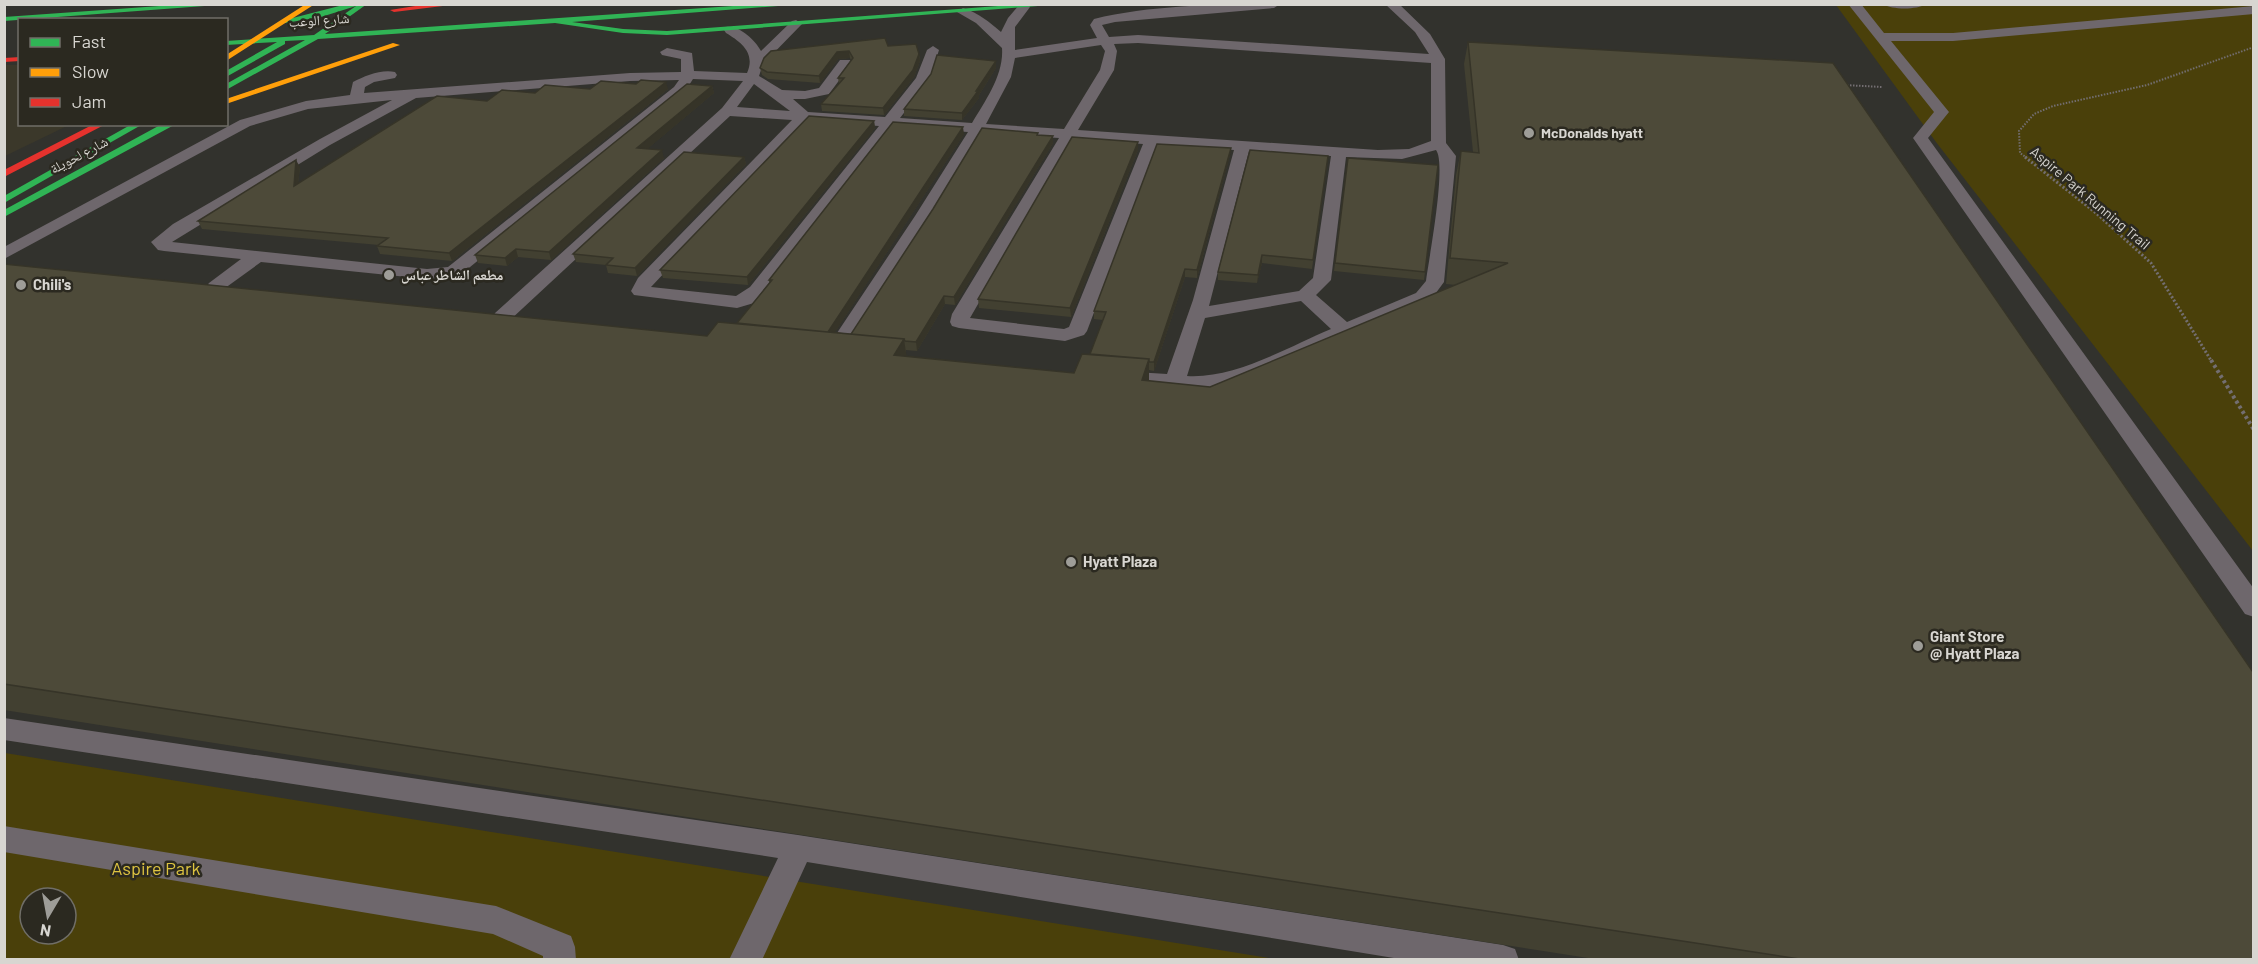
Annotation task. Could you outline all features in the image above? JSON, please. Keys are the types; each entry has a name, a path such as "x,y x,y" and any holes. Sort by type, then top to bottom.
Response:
{"main road":[{"path":"149,15 188,4"},
{"path":"62,18 149,15 228,4"},
{"path":"255,41 335,4"},
{"path":"228,87 316,37 353,9 364,4"},
{"path":"250,26 353,9 456,4"},
{"name":"شارع الوعب","path":"228,43 801,4"},
{"name":"شارع الوعب","path":"558,22 644,33 730,30 1060,4"},
{"path":"454,28 442,23 472,12"},
{"path":"316,37 312,30 319,13"},
{"path":"228,74 287,39 319,13"},
{"path":"228,58 287,21"},
{"path":"228,101 398,44 443,35 558,22"},
{"name":"شارع لحويلة","path":"4,174 98,126"},
{"path":"4,200 135,126"},
{"name":"شارع لحويلة","path":"4,214 168,126"}],"lane":[{"path":"1152,139 1083,322 1077,331 1065,335 959,322 961,314 1111,61 1111,51 1096,25 1107,19 1274,4"},
{"path":"1104,376 1208,384 1239,375 1423,297 1435,282 1448,156 1438,143 1438,59 1425,35 1391,4"},
{"path":"1854,4 1942,112 1920,138 2253,608"},
{"path":"1889,4 1920,4"},
{"path":"2222,4 2247,11"},
{"path":"835,351 979,127 1009,65 1009,24 1024,7"},
{"path":"1881,37 1953,37 2247,11"},
{"path":"963,12 980,20 1008,49"},
{"path":"502,317 727,111 755,70 796,24"},
{"path":"730,30 748,41 757,55 755,70"},
{"path":"1008,49 1155,39 1438,59"},
{"path":"804,116 644,282 640,291 737,302 747,299 923,79 933,50"},
{"path":"413,94 325,142 179,228 160,242 164,246 256,257 427,274 453,272 679,90 688,76 687,56 668,52"},
{"path":"779,94 805,95 824,91 846,63"},
{"path":"4,254 245,123 291,108 356,98 755,70"},
{"path":"755,70 804,116"},
{"path":"356,98 358,85 370,79 390,75"},
{"path":"727,111 1339,152 1408,155 1425,151 1438,143"},
{"path":"1175,381 1198,314 1244,146"},
{"path":"1198,314 1305,295 1322,280 1339,152"},
{"path":"30,257 35,238"},
{"path":"215,287 256,257"},
{"path":"192,285 238,290"},
{"path":"1305,295 1344,330"},
{"path":"481,315 525,320"},
{"path":"813,349 859,353"},
{"path":"4,729 798,848 1503,960"},
{"path":"4,839 496,920 559,947 560,960"},
{"path":"745,960 798,848"}],"path":[{"name":"Aspire Park Running Trail","path":"2253,48 2243,49 2147,85 2053,106 2034,114 2019,131 2020,153 2096,213 2151,263 2253,430"},
{"path":"1842,85 1924,90"}],"shaded area":[{"path":"4,65 18,65 18,126 67,126 5,156"}],"green space":[{"path":"1836,5 2253,5 2253,551 1936,142"},
{"name":"Aspire Park","path":"5,753 1275,959 5,959"}],"building":[{"path":"885,38 888,46 916,44 919,54 913,70 883,108 821,104 844,78 838,78 853,58 849,51 837,52 819,76 767,72 760,68 764,58 771,51"},
{"name":"Hyatt Plaza","path":"1468,42 1833,63 2253,672 2253,960 1806,960 4,684 4,264 707,336 718,322 904,339 894,355 1074,373 1082,354 1149,359 1142,380 1210,387 1508,263 1450,258 1461,151 1479,153"},
{"path":"937,55 996,61 962,113 904,109 931,74"},
{"path":"641,80 666,82 449,253 377,246 388,238 198,221 296,160 294,186 437,96 487,101 502,90 535,93 545,85 590,89 601,81 636,84"},
{"path":"687,84 712,86 637,148 662,150 549,252 516,249 505,258 475,255"},
{"path":"809,116 874,121 747,277 660,270"},
{"path":"893,122 963,127 828,332 737,323 772,280 769,280"},
{"path":"982,128 1053,136 954,297 944,296 916,342 851,334 933,209"},
{"path":"1072,137 1138,142 1070,308 978,299"},
{"path":"1157,144 1231,148 1197,270 1185,269 1154,362 1149,362 1149,359 1090,354 1106,312 1094,311"},
{"path":"1250,150 1328,156 1313,260 1262,255 1258,275 1218,272"},
{"path":"684,152 744,157 635,268 606,265 613,258 573,254"},
{"path":"1348,158 1438,165 1425,272 1335,263"}],"traffic: fast":[{"path":"19,18 228,4"},
{"path":"285,21 321,15 356,4"},
{"path":"228,87 316,37 364,4"},
{"path":"228,43 801,4"},
{"path":"558,22 623,31 667,33 1060,4"},
{"path":"4,19 18,18"},
{"path":"228,74 282,42"},
{"path":"4,200 135,126"},
{"path":"4,214 165,126"},
{"path":"164,128 168,126"}],"traffic: slow":[{"path":"228,58 312,4"},
{"path":"228,101 396,45"}],"traffic: jam":[{"path":"394,10 456,4"},
{"path":"4,60 18,59"},
{"path":"4,174 98,126"}],"place":[{"name":"McDonalds hyatt","path":"1529,133"},
{"name":"مطعم الشاطر عباس","path":"389,275"},
{"name":"Chili's","path":"21,285"},
{"name":"Hyatt Plaza","path":"1071,562"},
{"name":"Giant Store @ Hyatt Plaza","path":"1918,646"}]}
